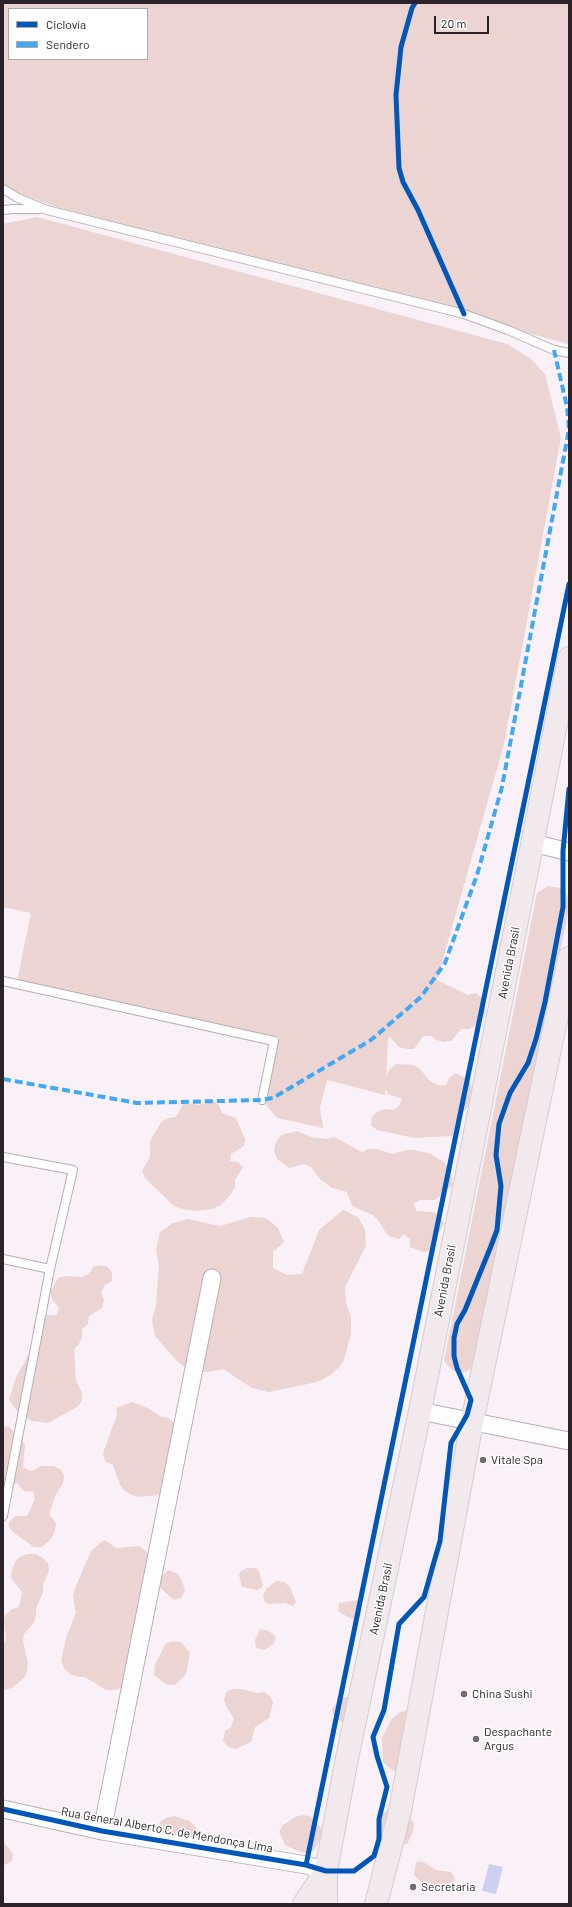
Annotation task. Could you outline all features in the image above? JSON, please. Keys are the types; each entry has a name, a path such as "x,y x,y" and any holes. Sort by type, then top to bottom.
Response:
{"main road":[{"name":"Avenida Brasil","path":"326,1904 326,1871 346,1763 420,1411 569,658"},
{"path":"376,1904 400,1811 472,1422 569,958"},
{"path":"304,1904 326,1871"}],"street":[{"path":"533,843 569,852"},
{"path":"102,1831 212,1278"},
{"path":"420,1411 569,1441"},
{"name":"Rua General Alberto C. de Mendonça Lima","path":"3,1809 102,1831 306,1865 326,1871"}],"lane":[{"path":"3,189 18,198 47,210 464,314 508,330 554,350 569,353"},
{"path":"3,210 47,210"},
{"path":"3,981 274,1041 262,1100"},
{"path":"3,1157 73,1170 50,1269 3,1516"},
{"path":"3,1260 50,1269"}],"shaded area":[{"path":"3,3 569,3 569,344 56,207 10,190 3,182"},
{"path":"37,217 507,344 530,358 545,374 561,438 504,744 437,980 468,995 476,993 482,998 486,1013 477,1025 469,1029 461,1029 451,1041 444,1042 436,1040 431,1036 423,1036 414,1049 406,1049 399,1047 390,1037 388,1039 386,1077 390,1069 396,1064 413,1065 420,1069 430,1081 438,1085 446,1085 449,1078 455,1073 469,1080 474,1094 471,1102 457,1121 456,1130 452,1136 414,1138 377,1130 371,1125 372,1117 377,1112 385,1109 393,1110 399,1106 402,1099 388,1094 386,1090 385,1095 327,1080 320,1108 323,1128 277,1118 262,1100 279,1037 16,986 31,913 3,907 3,224"},
{"path":"548,886 561,888 567,895 569,908 477,1364 466,1372 457,1372 452,1370 444,1361 537,893"},
{"path":"213,1101 219,1105 222,1113 236,1118 245,1139 244,1146 231,1154 230,1161 238,1162 243,1167 235,1180 235,1187 231,1194 221,1205 213,1209 198,1211 182,1209 174,1206 145,1178 142,1171 150,1157 150,1141 162,1121 176,1117 184,1102 199,1105"},
{"path":"297,1131 311,1137 327,1139 334,1137 362,1152 369,1149 377,1149 392,1154 407,1150 415,1150 431,1154 445,1163 452,1177 453,1185 435,1200 420,1200 413,1204 417,1211 434,1212 444,1223 441,1230 435,1235 432,1242 432,1250 424,1252 410,1247 410,1239 404,1234 399,1239 391,1237 386,1233 373,1215 352,1206 347,1192 332,1188 320,1179 311,1167 304,1164 289,1168 277,1159 274,1151 275,1144 281,1135"},
{"path":"343,1210 358,1217 365,1230 366,1246 345,1287 346,1303 351,1317 351,1334 343,1363 331,1375 317,1382 269,1392 252,1388 223,1369 207,1372 190,1371 177,1361 155,1336 152,1320 156,1304 159,1266 156,1250 160,1232 173,1223 188,1219 220,1226 251,1217 266,1218 278,1228 284,1242 273,1252 273,1268 287,1275 302,1274 319,1230"},
{"path":"100,1265 108,1267 112,1273 112,1281 104,1286 101,1293 104,1300 102,1308 89,1316 88,1324 82,1329 82,1337 79,1344 74,1349 76,1380 82,1393 82,1401 77,1407 48,1423 32,1421 19,1413 9,1400 16,1377 28,1356 34,1351 35,1343 33,1327 36,1320 41,1315 57,1315 59,1307 53,1301 50,1293 58,1278 66,1276 81,1277 89,1274 93,1267"},
{"path":"132,1402 148,1408 161,1417 169,1418 175,1424 163,1490 157,1495 140,1497 125,1491 120,1485 113,1465 105,1461 103,1453 117,1415 116,1408"},
{"path":"3,1426 9,1427 25,1444 23,1467 30,1471 40,1466 53,1466 60,1469 64,1475 63,1483 55,1496 49,1514 56,1523 55,1531 51,1539 42,1547 34,1547 14,1533 9,1527 9,1522 15,1516 27,1516 35,1499 33,1491 25,1492 17,1483 3,1488"},
{"path":"104,1540 117,1548 139,1546 152,1556 139,1630 129,1641 136,1654 134,1677 122,1688 114,1690 106,1690 85,1677 78,1677 70,1674 64,1668 61,1660 67,1635 76,1613 73,1596 75,1588 91,1551"},
{"path":"36,1554 43,1558 48,1563 49,1571 43,1585 43,1593 36,1608 34,1622 24,1634 23,1641 28,1664 27,1672 24,1678 12,1688 4,1690 3,1646 6,1639 4,1623 5,1615 12,1609 19,1607 22,1592 11,1578 12,1570 15,1562 21,1556"},
{"path":"247,1568 256,1568 259,1571 263,1585 261,1588 257,1590 242,1587 239,1575 241,1571"},
{"path":"168,1570 178,1574 182,1581 185,1590 181,1598 174,1600 158,1586 161,1576"},
{"path":"276,1581 284,1582 290,1587 296,1602 293,1606 285,1603 269,1604 265,1602 263,1595 267,1588"},
{"path":"358,1600 361,1602 361,1615 359,1619 351,1619 338,1611 339,1603"},
{"path":"260,1629 269,1631 276,1637 274,1644 264,1650 256,1648 255,1640"},
{"path":"173,1641 181,1642 190,1653 186,1674 175,1685 167,1685 154,1675 155,1665 166,1643"},
{"path":"242,1689 257,1693 264,1692 270,1696 273,1703 269,1718 255,1727 251,1742 236,1749 229,1747 223,1741 225,1731 231,1727 234,1719 226,1706 224,1699 227,1691"},
{"path":"350,1696 347,1726 334,1717 332,1709 342,1698"},
{"path":"408,1711 423,1741 423,1753 419,1760 396,1771 392,1770 383,1762 382,1738 391,1720 400,1712"},
{"path":"388,1809 399,1812 413,1821 413,1832 407,1844 396,1846 384,1842 381,1839 378,1826 379,1818"},
{"path":"302,1815 310,1816 321,1828 322,1836 315,1849 308,1853 300,1852 285,1845 279,1832 282,1826 295,1817"},
{"path":"174,1816 190,1821 195,1826 203,1839 204,1847 199,1854 183,1854 175,1852 160,1834 160,1822 166,1818"},
{"path":"3,1841 13,1854 12,1861 3,1866"},
{"path":"418,1861 423,1862 436,1870 451,1872 455,1878 454,1882 444,1888 437,1884 425,1886 414,1875 416,1863"}],"water":[{"path":"489,1864 503,1867 496,1894 482,1891"}],"marked path":[{"path":"3,1079 137,1103 262,1100 273,1098 371,1040 421,997 445,963 477,875 502,787 569,429 567,407 554,350"}],"cycle path":[{"path":"415,3 412,8 401,47 396,95 399,168 403,182 418,210 464,314"},
{"path":"306,1865 569,584"},
{"path":"3,1809 102,1831 306,1865 326,1871 354,1871 374,1856 379,1839 379,1819 387,1787 377,1756 373,1737 384,1710 399,1624 424,1597 440,1541 451,1443 467,1415 471,1400 457,1368 454,1356 454,1338 457,1324 465,1310 497,1230 501,1186 496,1155 499,1124 510,1093 528,1063 536,1039 545,1002 563,907 563,851 569,789"}],"place":[{"name":"Vitale Spa","path":"483,1460"},
{"name":"China Sushi","path":"464,1694"},
{"name":"Despachante Argus","path":"476,1739"},
{"name":"Secretaria","path":"413,1887"}]}
